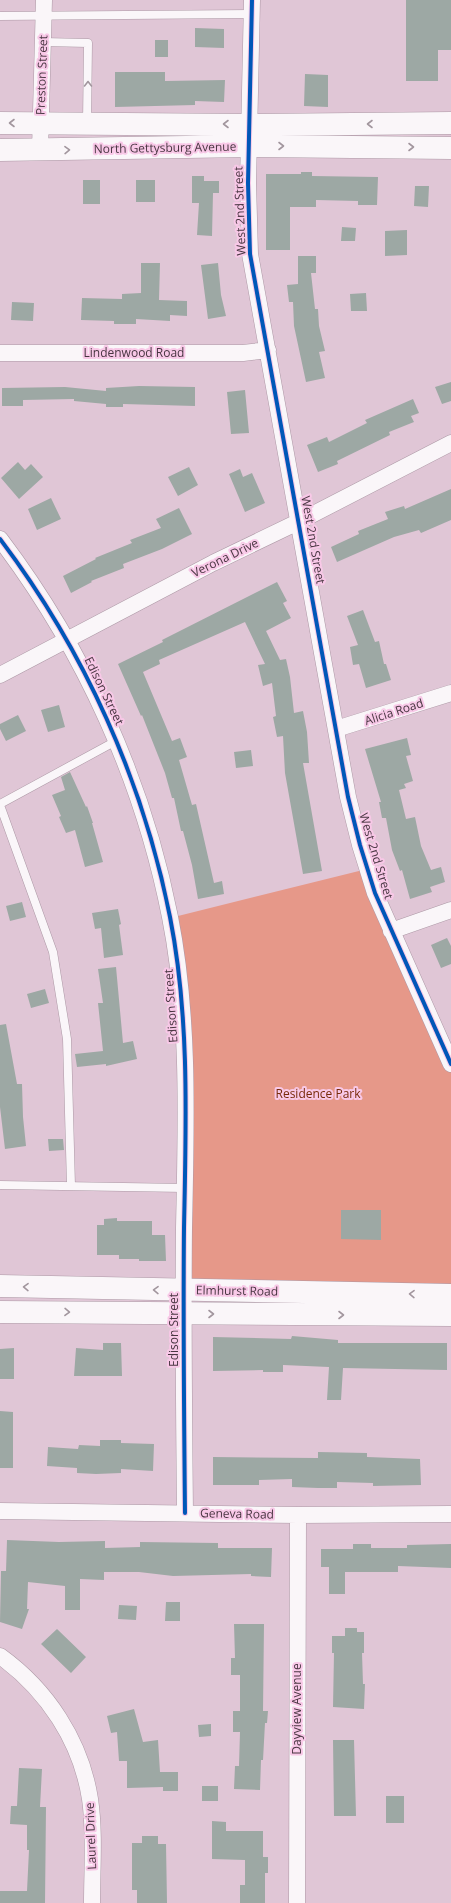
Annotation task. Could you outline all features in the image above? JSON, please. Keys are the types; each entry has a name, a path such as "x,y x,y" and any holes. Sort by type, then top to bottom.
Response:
{"main road":[{"name":"North Gettysburg Avenue","path":"0,123 249,125 451,123"},
{"name":"North Gettysburg Avenue","path":"0,150 248,146 451,148"},
{"name":"Elmhurst Road","path":"0,1286 451,1295"},
{"name":"Elmhurst Road","path":"0,1312 451,1315"}],"street":[{"name":"Preston Street","path":"40,150 44,0"},
{"name":"West 2nd Street","path":"251,7 248,146 250,254 295,495 298,522 348,796 360,845 375,893 451,1064"},
{"name":"Lindenwood Road","path":"0,353 243,353 268,350"},
{"name":"Verona Drive","path":"0,675 213,563 298,522 451,443"},
{"name":"Edison Street","path":"0,539 33,586 67,640 89,680 131,777 149,833 170,918 178,967 183,1027 185,1188 183,1314 185,1513"},
{"name":"Alicia Road","path":"336,729 367,721 451,693"},
{"path":"391,931 451,910"},
{"name":"Geneva Road","path":"0,1511 298,1515 451,1514"},
{"name":"Dayview Avenue","path":"297,1903 298,1515"},
{"name":"Laurel Drive","path":"0,1656 39,1690 59,1718 76,1750 86,1782 92,1815 92,1903"}],"lane":[{"path":"0,16 44,16 251,7"},
{"path":"43,42 88,43 87,123"},
{"path":"71,1186 67,1039 52,952 0,805 116,741"},
{"path":"0,1184 185,1188"}],"green space":[{"name":"Residence Park","path":"367,869 451,1064 451,1295 184,1290 185,1188 170,918"}],"building":[{"path":"406,0 451,0 451,50 438,50 438,81 406,81"},
{"path":"195,28 224,29 224,48 195,47"},
{"path":"155,40 168,40 168,57 155,57"},
{"path":"115,72 165,72 165,81 225,80 224,102 195,101 195,105 115,107"},
{"path":"305,74 328,75 328,107 304,106"},
{"path":"301,172 312,172 312,176 378,177 377,205 358,205 358,201 316,200 316,207 290,207 290,250 266,250 266,174 301,174"},
{"path":"192,176 204,176 204,181 219,181 219,193 213,193 212,236 197,235 199,203 192,203"},
{"path":"83,180 100,180 100,204 83,204"},
{"path":"136,180 155,180 155,202 136,202"},
{"path":"415,186 429,186 428,207 414,206"},
{"path":"342,227 356,228 355,241 341,241"},
{"path":"407,230 407,255 385,256 385,231"},
{"path":"298,256 316,256 316,273 311,273 315,309 318,309 319,326 325,351 319,352 325,378 306,382 294,326 293,302 289,302 287,285 298,284"},
{"path":"141,263 160,263 159,300 187,301 187,316 170,315 170,321 136,319 136,324 114,324 114,321 81,320 82,298 122,299 122,294 141,293"},
{"path":"218,263 221,295 226,316 208,319 201,265"},
{"path":"366,293 367,311 351,311 350,294"},
{"path":"12,302 34,303 33,321 11,320"},
{"path":"451,382 451,401 442,404 435,387"},
{"path":"139,386 195,387 195,406 123,404 123,407 106,407 106,404 74,401 74,399 23,400 23,406 2,406 2,388 65,387 106,391 106,388"},
{"path":"245,390 249,433 231,434 227,392"},
{"path":"413,399 419,413 411,416 414,422 389,432 390,435 337,461 338,464 318,472 307,445 327,437 329,442 367,423 365,420"},
{"path":"18,462 25,470 31,464 43,477 19,499 1,478"},
{"path":"189,467 198,485 178,496 168,477"},
{"path":"240,469 243,477 252,473 265,503 245,512 229,474"},
{"path":"451,489 451,520 421,533 419,530 394,537 337,562 331,547 359,534 358,531 388,519 385,512 404,506 405,509"},
{"path":"51,498 61,519 37,530 28,509"},
{"path":"179,508 192,534 162,549 123,564 124,568 91,581 92,582 71,593 63,576 96,559 95,558 132,543 130,540 161,528 156,519"},
{"path":"277,582 287,601 283,603 291,618 266,631 280,660 286,659 290,677 294,713 303,711 307,732 309,763 303,763 322,871 303,874 285,773 283,736 277,737 273,717 276,716 272,683 263,686 258,665 265,664 245,622 159,660 160,664 143,672 172,741 180,738 187,757 179,760 192,805 196,804 214,883 222,881 224,894 198,899 192,865 183,831 181,831 174,798 172,798 165,773 142,715 141,716 118,664"},
{"path":"363,610 375,642 379,641 384,664 386,664 391,680 366,688 359,664 353,665 350,647 358,645 347,616"},
{"path":"59,705 65,727 48,732 41,710"},
{"path":"18,715 26,731 6,741 0,729 0,724"},
{"path":"407,738 411,755 406,756 413,781 404,784 406,788 399,790 406,819 415,817 421,846 431,870 441,867 445,882 430,887 432,892 410,899 402,870 400,871 392,850 386,818 382,818 379,802 381,802 365,749"},
{"path":"251,750 253,766 236,768 234,752"},
{"path":"70,772 86,807 87,806 103,862 85,867 75,830 66,833 52,795 65,790 61,777"},
{"path":"22,902 26,917 10,921 6,906"},
{"path":"118,909 121,924 119,925 123,955 104,958 101,928 95,929 92,913"},
{"path":"447,938 451,946 451,964 441,968 431,945"},
{"path":"116,967 123,1043 133,1041 137,1059 106,1066 106,1064 77,1067 75,1054 103,1051 98,1003 103,1003 98,969"},
{"path":"45,989 49,1003 31,1008 27,994"},
{"path":"6,1024 17,1084 22,1084 26,1146 5,1149 0,1107 0,1025"},
{"path":"48,1139 63,1139 64,1150 49,1151"},
{"path":"341,1210 381,1210 381,1240 341,1239"},
{"path":"117,1218 117,1221 152,1221 152,1235 165,1235 166,1261 139,1261 139,1259 119,1259 119,1255 97,1255 97,1225 104,1225 104,1219"},
{"path":"292,1336 338,1340 338,1343 447,1343 447,1370 343,1368 341,1400 327,1400 329,1367 283,1365 283,1372 263,1372 263,1370 213,1371 213,1337 291,1339"},
{"path":"103,1343 121,1343 122,1376 74,1376 76,1348 103,1350"},
{"path":"14,1348 14,1379 0,1379 0,1349"},
{"path":"0,1411 13,1412 13,1468 0,1468"},
{"path":"100,1440 121,1440 121,1443 154,1444 153,1471 121,1469 121,1473 96,1474 77,1473 77,1468 47,1466 48,1447 78,1449 79,1445 100,1446"},
{"path":"318,1452 367,1453 367,1457 420,1459 421,1485 373,1486 373,1483 337,1482 337,1488 292,1487 292,1479 259,1480 259,1485 213,1485 213,1457 318,1458"},
{"path":"7,1540 59,1542 105,1541 105,1548 140,1547 140,1542 218,1543 218,1548 272,1548 271,1577 251,1576 251,1574 173,1576 139,1572 104,1572 104,1580 80,1579 80,1610 65,1610 65,1586 28,1582 27,1609 29,1609 22,1629 0,1622 1,1571 6,1571"},
{"path":"353,1544 371,1544 371,1548 407,1548 407,1545 451,1544 451,1568 398,1566 398,1572 345,1572 345,1594 329,1594 329,1567 321,1567 321,1549 353,1549"},
{"path":"166,1602 180,1602 180,1621 165,1621"},
{"path":"119,1605 137,1606 136,1620 118,1619"},
{"path":"234,1624 264,1624 263,1711 268,1711 267,1723 265,1723 263,1760 261,1760 260,1790 234,1789 235,1766 239,1766 240,1732 233,1732 233,1711 240,1711 240,1675 231,1675 231,1658 235,1658"},
{"path":"345,1628 357,1628 357,1632 364,1632 364,1653 362,1653 363,1684 365,1684 364,1709 333,1707 334,1653 332,1653 332,1636 345,1636"},
{"path":"57,1629 86,1657 71,1673 41,1644"},
{"path":"134,1709 143,1742 158,1740 160,1772 178,1772 178,1791 163,1791 163,1787 127,1788 127,1761 119,1761 117,1732 111,1733 107,1716"},
{"path":"211,1724 211,1736 199,1737 198,1725"},
{"path":"333,1740 354,1740 356,1816 334,1816"},
{"path":"19,1768 42,1769 40,1807 46,1807 45,1903 0,1903 0,1891 27,1891 29,1850 27,1850 27,1825 10,1824 11,1806 17,1806"},
{"path":"202,1786 218,1786 218,1801 202,1801"},
{"path":"386,1796 404,1796 404,1823 386,1823"},
{"path":"212,1821 226,1822 226,1831 263,1831 263,1857 268,1857 268,1873 265,1873 265,1903 240,1903 240,1885 245,1885 245,1860 212,1859"},
{"path":"142,1836 158,1836 158,1844 166,1844 167,1903 137,1903 137,1890 132,1890 132,1843 142,1843"}],"cycle path":[{"path":"252,0 248,183 250,254 348,797 360,845 375,893 451,1064"},
{"path":"0,539 30,581 58,626 84,671 106,718 126,766 144,816 170,917 181,994 184,1033 186,1111 184,1228 185,1513"}]}
